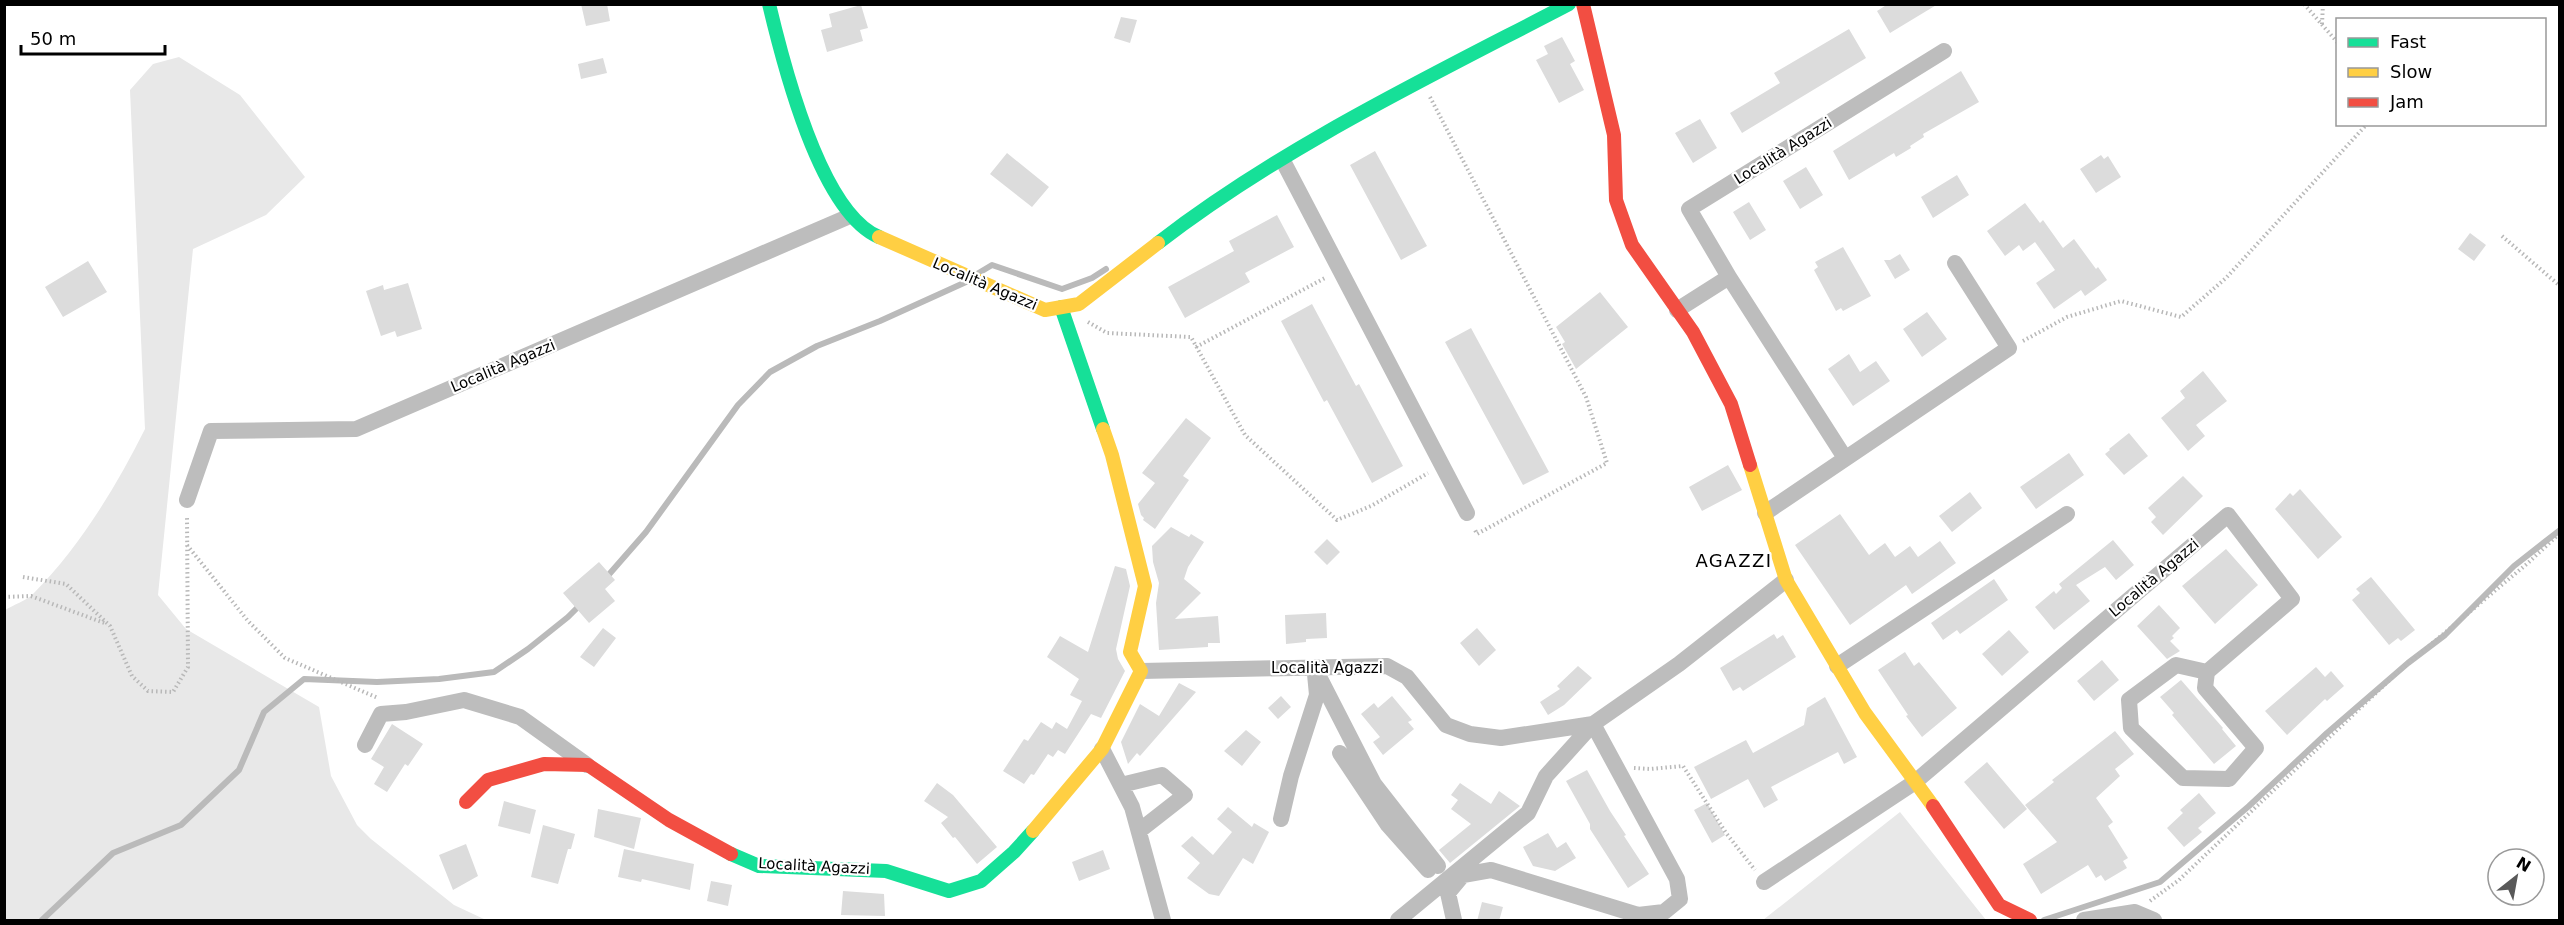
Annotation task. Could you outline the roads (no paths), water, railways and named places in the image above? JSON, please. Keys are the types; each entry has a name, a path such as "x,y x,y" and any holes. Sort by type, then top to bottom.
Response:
{"street":[{"name":"Località Agazzi","path":"769,4 796,108 850,216 869,233 1045,310 1079,304 1201,210 1363,111 1569,4"},
{"path":"1583,4 1614,135 1616,200 1632,244 1693,332 1731,404 1786,580 1864,712 1999,904 2030,921"},
{"name":"Località Agazzi","path":"1845,458 1729,277 1689,209 1944,51"},
{"path":"1283,161 1467,513"},
{"name":"Località Agazzi","path":"187,500 212,431 356,429 850,216"},
{"path":"1765,513 2009,348 1955,263"},
{"path":"1677,310 1729,277"},
{"path":"1061,307 1112,455 1145,586 1130,652 1141,670"},
{"path":"1837,666 2067,514"},
{"name":"Località Agazzi","path":"1915,782 2228,515 2292,599 2207,672"},
{"name":"Località Agazzi","path":"1398,921 1528,813 1546,776 1593,724 1679,664 1786,580"},
{"path":"2176,665 2207,672 2205,688 2256,748 2229,779 2183,778 2131,728 2129,700 2176,665"},
{"name":"Località Agazzi","path":"588,765 669,820 725,852 759,866 886,871 949,891 981,881 1014,852 1057,806 1102,749 1141,670 1386,666 1407,677 1446,726 1470,734 1501,738 1593,724"},
{"path":"1281,819 1291,776 1317,695 1314,668"},
{"path":"1314,668 1374,784 1438,866"},
{"path":"365,745 381,714 406,712 464,700 520,717 588,765"},
{"path":"1455,921 1448,893 1463,875 1491,870 1638,915 1664,912 1680,899 1677,879 1593,724"},
{"path":"1102,749 1132,807 1163,921"},
{"path":"1340,753 1388,825 1441,884"},
{"path":"466,802 488,780 544,764 588,765"},
{"path":"1121,785 1162,775 1185,795 1139,831"},
{"path":"1764,882 1915,782"},
{"path":"2084,921 2135,912 2154,921"}],"waterway":[{"path":"977,274 992,265 1062,289 1092,278 1106,269"},
{"path":"605,579 646,532 738,405 770,372 817,346 880,321 966,282"},
{"path":"2044,920 2160,882 2249,806 2327,733 2408,663 2445,635 2514,566 2560,530"},
{"path":"42,920 113,853 181,825 239,770 264,712 304,679 377,682 439,679 494,672 528,649 581,604"}],"district":[{"name":"AGAZZI","path":"1734,560"}]}
